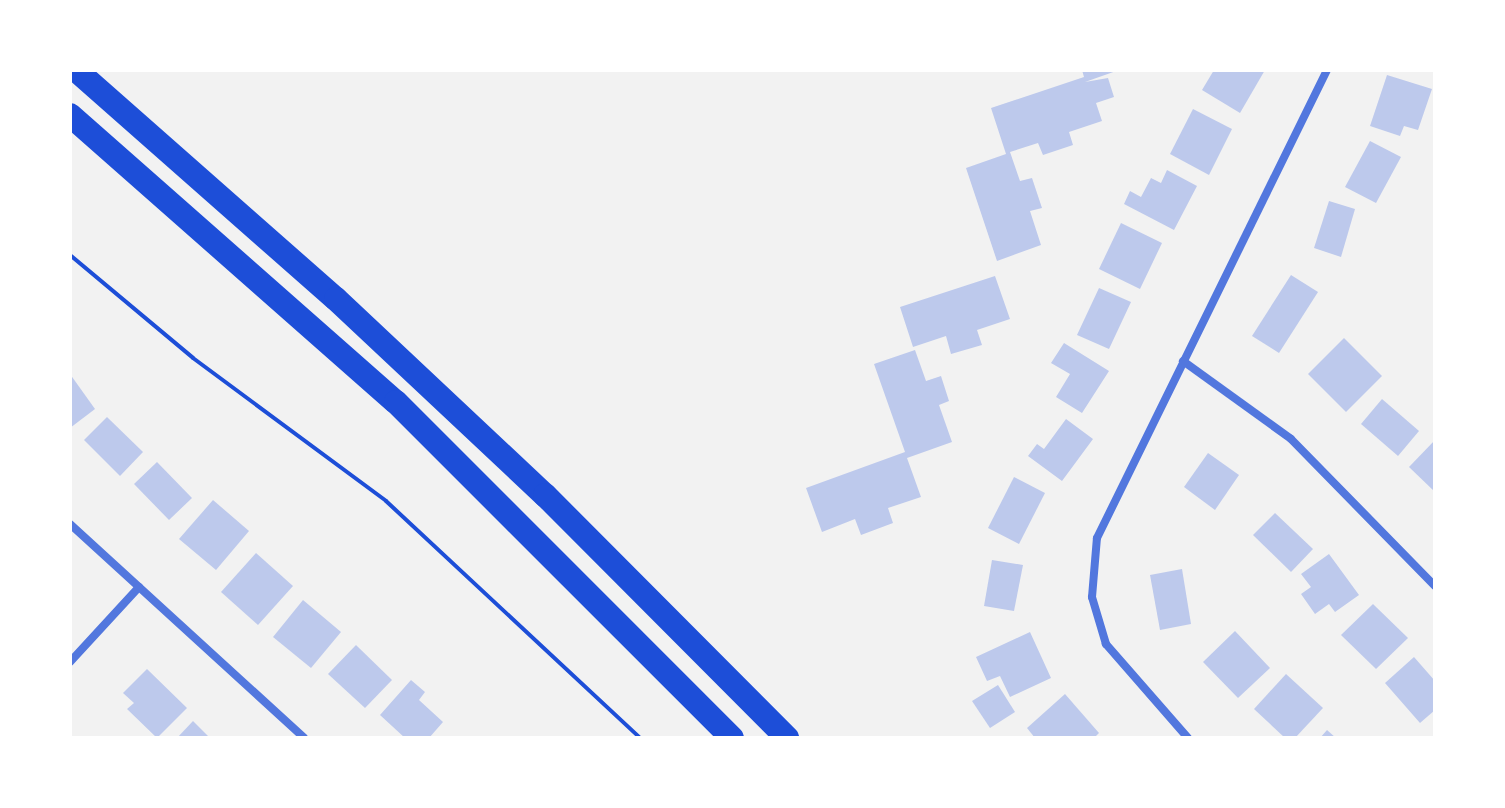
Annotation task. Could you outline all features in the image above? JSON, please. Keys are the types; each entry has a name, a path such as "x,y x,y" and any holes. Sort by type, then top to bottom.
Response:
{"highway":[{"path":"76,70 336,299 545,495 787,738"},
{"path":"70,115 396,402 732,738"}],"street":[{"path":"1188,738 1106,644 1092,597 1097,538 1327,70"},
{"path":"1183,361 1291,439 1435,586"},
{"path":"70,524 304,738"},
{"path":"70,662 139,587"}],"path":[{"path":"70,255 193,358 386,501 640,738"}],"building":[{"path":"1082,70 1119,70 1085,82 1108,78 1114,97 1096,103 1102,121 1069,132 1073,145 1043,155 1038,143 1010,152 1020,181 1032,178 1042,208 1030,211 1041,245 997,261 966,168 1006,154 991,108 1084,77"},
{"path":"1214,70 1265,70 1240,113 1202,90"},
{"path":"1387,75 1432,89 1418,130 1404,126 1400,136 1370,126"},
{"path":"1193,109 1232,129 1209,175 1170,154"},
{"path":"1370,141 1401,157 1376,203 1345,187"},
{"path":"1167,170 1197,186 1174,230 1124,204 1130,191 1141,197 1151,178 1161,183"},
{"path":"1329,201 1355,209 1341,257 1314,248"},
{"path":"1121,223 1162,243 1140,289 1099,269"},
{"path":"1291,275 1318,292 1279,353 1252,336"},
{"path":"995,276 1010,319 977,330 982,345 951,354 946,336 913,347 900,307"},
{"path":"1099,288 1131,302 1109,349 1077,335"},
{"path":"1344,338 1382,376 1346,412 1308,374"},
{"path":"1064,343 1109,371 1082,413 1056,397 1070,374 1051,363"},
{"path":"915,350 926,381 941,376 949,401 939,405 952,442 907,458 921,497 888,508 893,523 861,535 855,519 822,532 806,488 905,452 874,364"},
{"path":"70,374 95,409 70,428"},
{"path":"1382,399 1419,431 1398,456 1361,424"},
{"path":"107,417 143,452 120,476 84,440"},
{"path":"1066,419 1093,439 1062,481 1028,456 1037,444 1044,449"},
{"path":"1435,440 1435,492 1409,467"},
{"path":"1208,453 1239,475 1215,510 1184,487"},
{"path":"157,462 192,498 169,520 134,484"},
{"path":"1014,477 1045,493 1019,544 988,528"},
{"path":"213,500 249,531 216,570 179,539"},
{"path":"1275,513 1313,549 1291,572 1253,535"},
{"path":"256,553 293,586 258,625 221,592"},
{"path":"1329,554 1359,595 1335,612 1329,604 1315,614 1301,594 1311,587 1301,574"},
{"path":"992,560 1023,565 1014,611 984,606"},
{"path":"1182,569 1191,624 1160,630 1150,575"},
{"path":"303,600 341,632 311,668 273,637"},
{"path":"1373,604 1408,638 1376,669 1341,635"},
{"path":"1235,631 1270,668 1238,698 1203,662"},
{"path":"1030,632 1051,678 1010,697 1000,676 987,681 976,657"},
{"path":"356,645 392,680 365,708 328,674"},
{"path":"1414,657 1435,681 1435,710 1420,723 1385,683"},
{"path":"147,669 187,708 157,738 127,709 134,703 123,693"},
{"path":"1286,674 1323,708 1295,738 1285,738 1254,709"},
{"path":"411,680 425,692 419,700 443,722 429,738 405,738 380,715"},
{"path":"998,685 1015,712 990,728 972,701"},
{"path":"1065,694 1099,733 1094,738 1035,738 1027,728"},
{"path":"193,721 210,738 177,738"},
{"path":"1327,730 1336,738 1320,738"}]}
